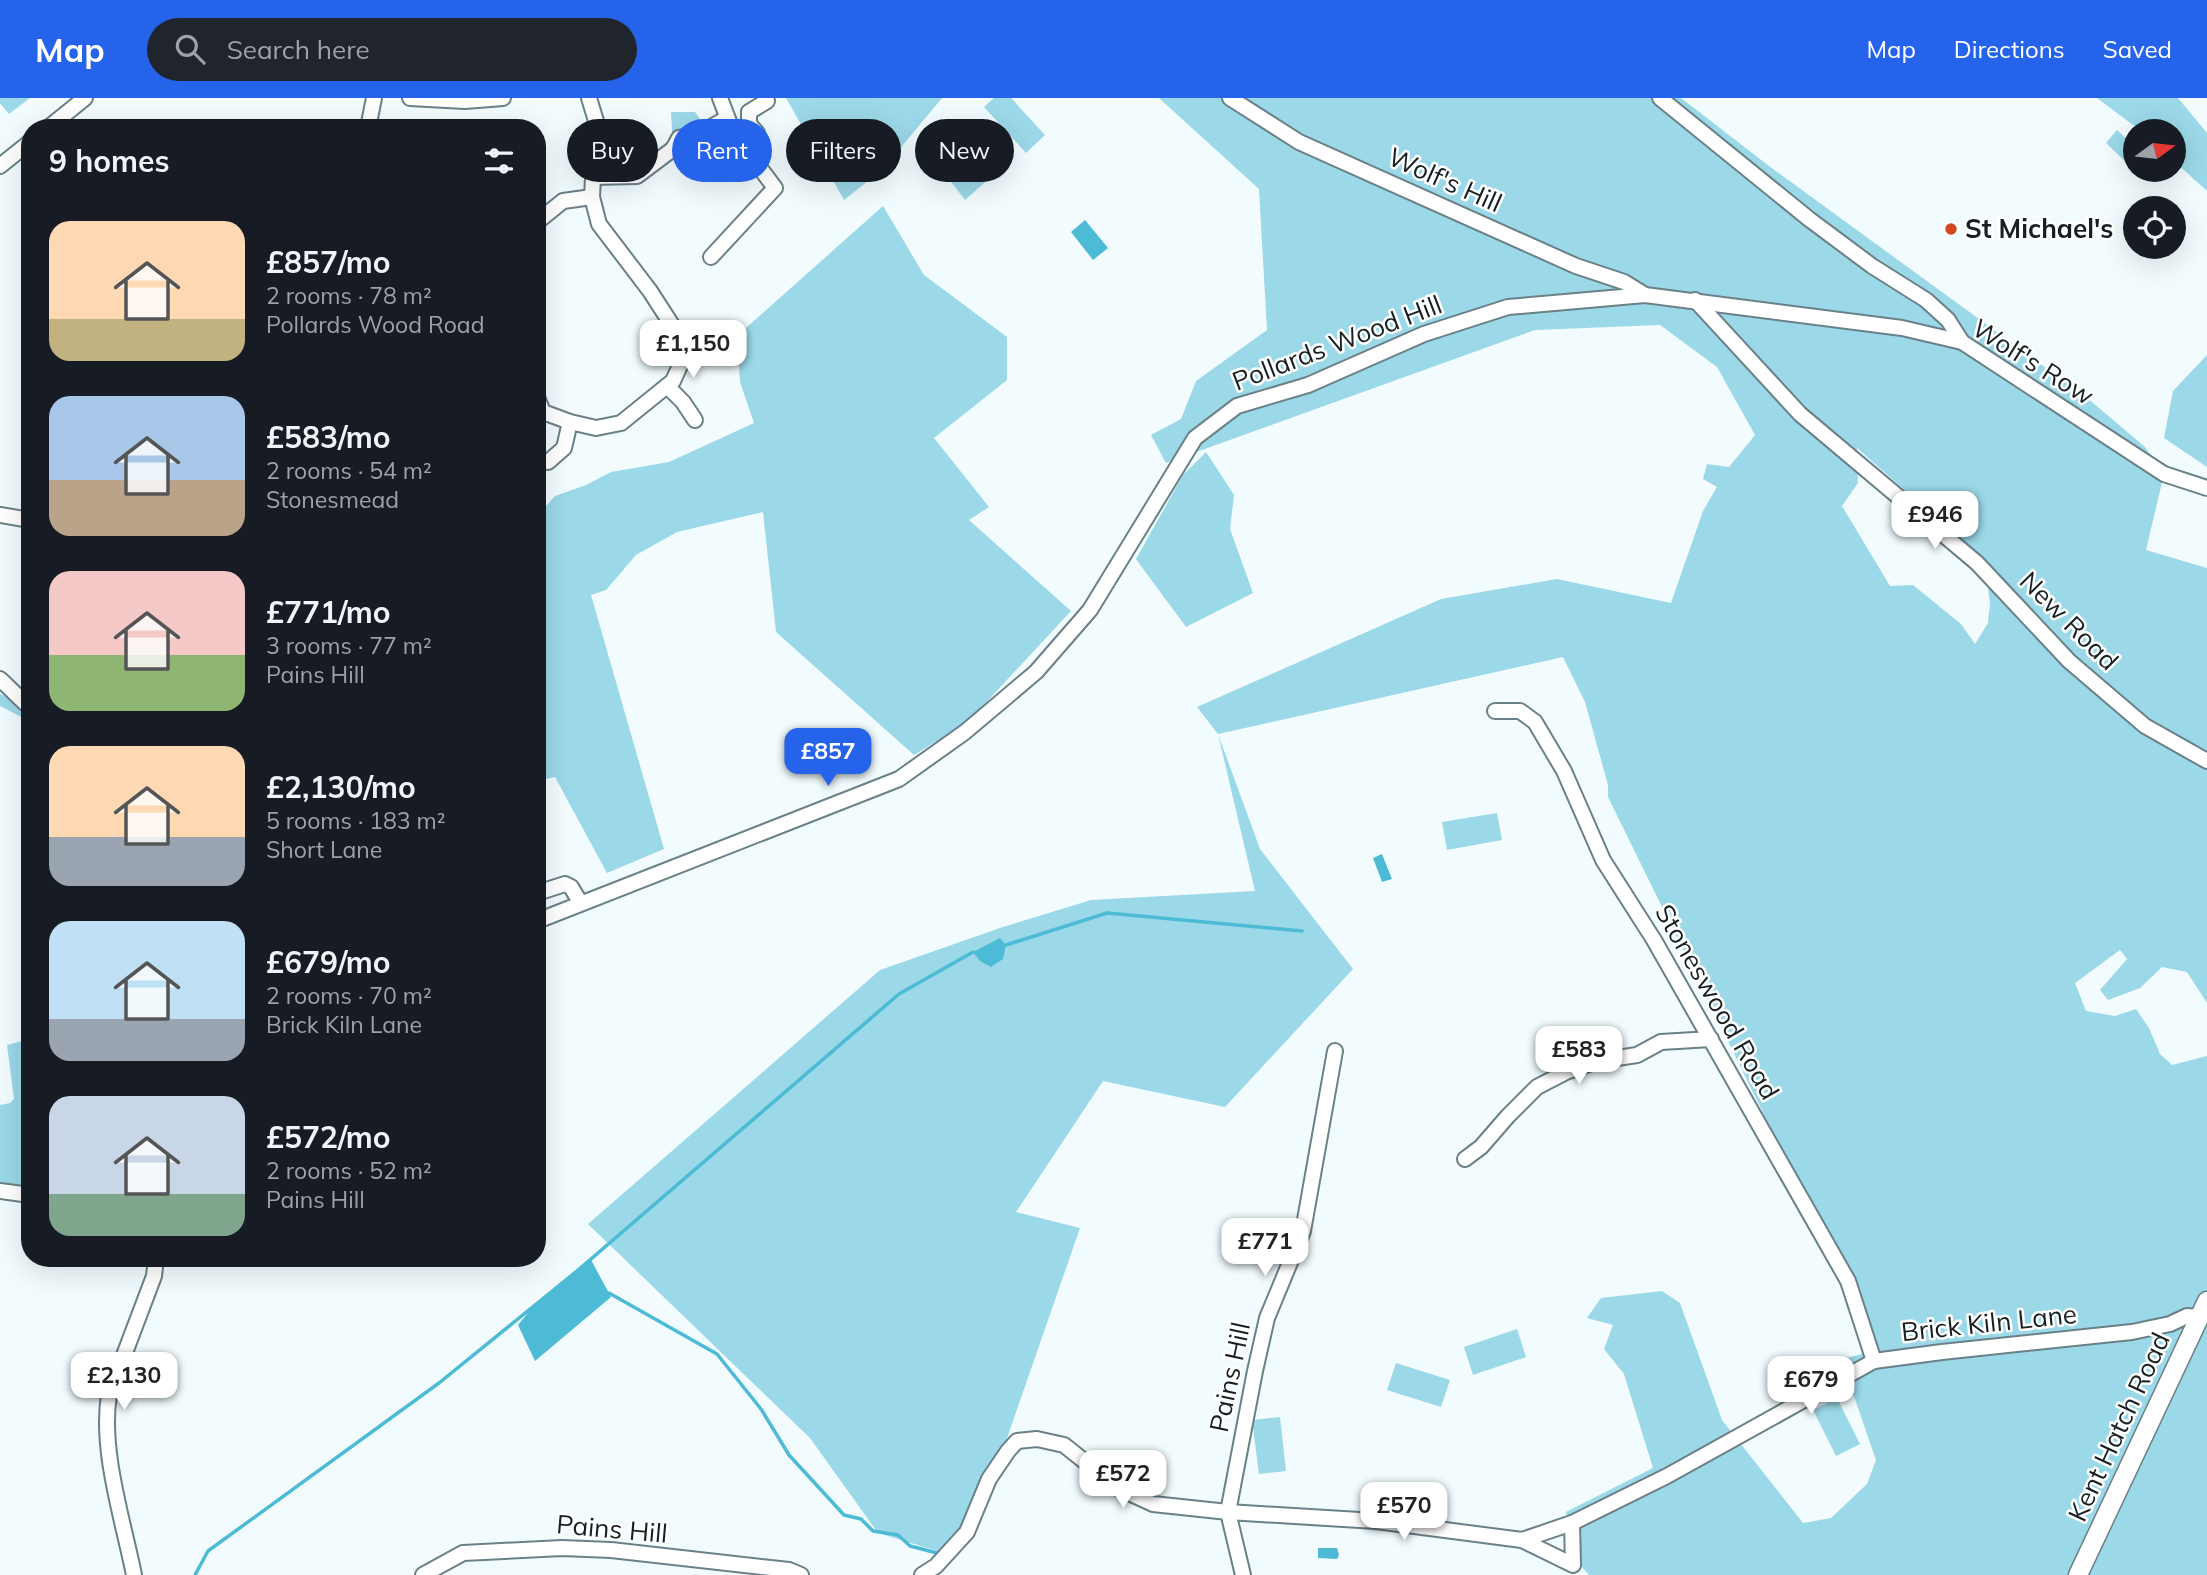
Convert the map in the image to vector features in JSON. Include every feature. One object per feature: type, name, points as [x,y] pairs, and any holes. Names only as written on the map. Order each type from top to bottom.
[{"type":"main road","name":"Kent Hatch Road","points":[[2078,1575],[2207,1301]]},
{"type":"street","points":[[59,119],[85,98]]},
{"type":"street","points":[[370,119],[374,98]]},
{"type":"street","points":[[410,98],[465,101],[503,98]]},
{"type":"street","points":[[589,98],[595,119]]},
{"type":"street","points":[[658,160],[673,149],[679,138],[697,135],[727,118],[720,98]]},
{"type":"street","name":"Wolf's Hill","points":[[1230,98],[1299,142],[1576,266],[1624,282],[1645,295]]},
{"type":"street","points":[[1660,98],[1809,219],[1872,266],[1926,300],[1948,320],[1962,342]]},
{"type":"street","points":[[751,119],[749,112],[767,101]]},
{"type":"street","points":[[0,166],[21,149]]},
{"type":"street","points":[[546,413],[596,428],[621,423],[673,381],[682,359],[681,339],[650,290],[598,224],[592,197],[593,182]]},
{"type":"street","points":[[711,257],[775,188],[770,182]]},
{"type":"street","points":[[546,215],[563,201],[592,197]]},
{"type":"street","name":"Pollards Wood Hill","points":[[546,917],[899,779],[965,732],[1036,672],[1090,610],[1195,438],[1237,405],[1308,385],[1423,334],[1508,307],[1645,295],[1695,300]]},
{"type":"street","name":"Wolf's Row","points":[[1695,300],[1902,328],[1962,342],[2165,474],[2207,488]]},
{"type":"street","name":"New Road","points":[[1695,300],[1800,414],[1977,563],[2069,661],[2145,726],[2207,761]]},
{"type":"street","points":[[667,386],[695,419]]},
{"type":"street","points":[[548,462],[564,448],[570,422]]},
{"type":"street","points":[[0,515],[21,518]]},
{"type":"street","points":[[0,679],[21,699]]},
{"type":"street","name":"Stoneswood Road","points":[[1495,711],[1520,711],[1535,723],[1564,771],[1603,860],[1711,1039],[1848,1282],[1872,1354]]},
{"type":"street","points":[[546,890],[565,884],[571,887],[580,902]]},
{"type":"street","points":[[1465,1159],[1481,1147],[1537,1087],[1566,1072],[1597,1061],[1637,1055],[1661,1042],[1711,1039]]},
{"type":"street","name":"Pains Hill","points":[[1228,1512],[1267,1318],[1303,1231],[1335,1051]]},
{"type":"street","points":[[0,1191],[21,1194]]},
{"type":"street","points":[[134,1575],[112,1466],[106,1415],[109,1395],[154,1267]]},
{"type":"street","name":"Brick Kiln Lane","points":[[1572,1523],[1667,1476],[1872,1354],[1941,1352],[2132,1332],[2170,1324],[2187,1316],[2198,1317]]},
{"type":"street","points":[[922,1575],[936,1566],[967,1532],[989,1479],[1007,1451],[1017,1441],[1037,1439],[1064,1446],[1118,1488],[1153,1504],[1228,1512],[1376,1521],[1522,1540],[1577,1570]]},
{"type":"street","points":[[1228,1512],[1243,1575]]},
{"type":"street","points":[[1522,1540],[1572,1523],[1577,1570]]},
{"type":"street","name":"Pains Hill","points":[[423,1575],[463,1553],[562,1548],[611,1550],[789,1570],[801,1575]]},
{"type":"shaded area","points":[[0,98],[30,98],[9,114],[0,103]]},
{"type":"shaded area","points":[[786,98],[942,98],[925,119],[915,119],[915,130],[901,147],[901,119],[798,119]]},
{"type":"shaded area","points":[[994,98],[1011,98],[1045,135],[1026,153],[1014,140],[1014,119],[995,119],[984,107]]},
{"type":"shaded area","points":[[1159,98],[1681,98],[1769,166],[2086,397],[2145,447],[2164,474],[2146,550],[2207,568],[2207,1003],[2187,972],[2162,967],[2140,988],[2108,1000],[2100,990],[2127,959],[2120,950],[2075,983],[2086,1011],[2115,1016],[2136,1009],[2149,1028],[2160,1054],[2172,1065],[2207,1056],[2207,1575],[1589,1575],[1576,1560],[1566,1512],[1653,1468],[1624,1374],[1604,1349],[1613,1325],[1587,1318],[1601,1298],[1662,1291],[1680,1303],[1722,1420],[1803,1523],[1831,1518],[1867,1484],[1876,1460],[1841,1359],[1876,1351],[1797,1182],[1608,797],[1608,785],[1585,702],[1563,657],[1218,734],[1197,707],[1441,599],[1557,579],[1671,603],[1703,511],[1717,487],[1703,479],[1707,464],[1729,467],[1755,435],[1717,367],[1660,325],[1535,330],[1166,463],[1151,435],[1181,419],[1196,381],[1267,330],[1259,189]],"holes":[[[1857,448],[1984,560],[1990,603],[1988,623],[1975,644],[1961,624],[1913,585],[1890,586],[1842,506],[1858,483]]]},
{"type":"shaded area","points":[[2097,98],[2178,98],[2207,133],[2207,191],[2186,172],[2186,119],[2125,119]]},
{"type":"shaded area","points":[[671,112],[695,112],[700,119],[672,119],[672,130]]},
{"type":"shaded area","points":[[2117,130],[2123,136],[2123,159],[2106,143]]},
{"type":"shaded area","points":[[834,182],[867,182],[844,200]]},
{"type":"shaded area","points":[[951,182],[985,182],[965,200]]},
{"type":"shaded area","points":[[883,206],[924,275],[1007,337],[1007,380],[934,438],[989,507],[969,520],[1071,611],[968,722],[914,755],[776,632],[763,512],[677,532],[636,555],[606,590],[591,595],[664,849],[607,873],[555,777],[546,779],[546,506],[555,496],[586,485],[611,472],[669,462],[754,423],[740,382],[737,336]]},
{"type":"shaded area","points":[[1085,220],[1108,248],[1093,260],[1071,232]]},
{"type":"shaded area","points":[[2207,355],[2207,467],[2164,438],[2173,391]]},
{"type":"shaded area","points":[[1206,452],[1234,495],[1230,529],[1253,593],[1186,627],[1136,559],[1183,475]]},
{"type":"shaded area","points":[[0,694],[7,697],[21,712],[21,717],[0,706]]},
{"type":"shaded area","points":[[1218,734],[1260,849],[1353,969],[1225,1107],[1103,1081],[1016,1212],[1080,1228],[997,1467],[947,1554],[878,1533],[810,1438],[588,1224],[880,970],[1091,900],[1255,891]]},
{"type":"shaded area","points":[[1497,813],[1502,840],[1447,850],[1442,822]]},
{"type":"shaded area","points":[[1382,854],[1392,879],[1382,882],[1373,858]]},
{"type":"shaded area","points":[[1000,938],[1006,945],[1003,959],[991,967],[980,961],[973,952]]},
{"type":"shaded area","points":[[21,1041],[21,1187],[0,1185],[0,1105],[10,1103],[14,1099],[7,1045]]},
{"type":"shaded area","points":[[590,1258],[611,1297],[535,1361],[518,1325],[531,1309]]},
{"type":"shaded area","points":[[1517,1329],[1526,1357],[1473,1375],[1464,1347]]},
{"type":"shaded area","points":[[1396,1363],[1450,1380],[1441,1407],[1387,1390]]},
{"type":"shaded area","points":[[1837,1398],[1860,1444],[1836,1456],[1813,1410]]},
{"type":"shaded area","points":[[1280,1417],[1286,1471],[1259,1474],[1252,1420]]},
{"type":"shaded area","points":[[1318,1548],[1337,1548],[1339,1555],[1337,1559],[1318,1558]]},
{"type":"waterway","points":[[1006,945],[1107,913],[1302,931]]},
{"type":"waterway","points":[[195,1575],[208,1551],[439,1383],[577,1271],[899,994],[973,952]]},
{"type":"waterway","points":[[609,1293],[717,1354],[761,1409],[789,1455],[844,1515],[861,1519],[873,1531],[898,1535],[910,1546],[941,1554]]},
{"type":"place","name":"St Michael's","points":[[1951,229]]}]
